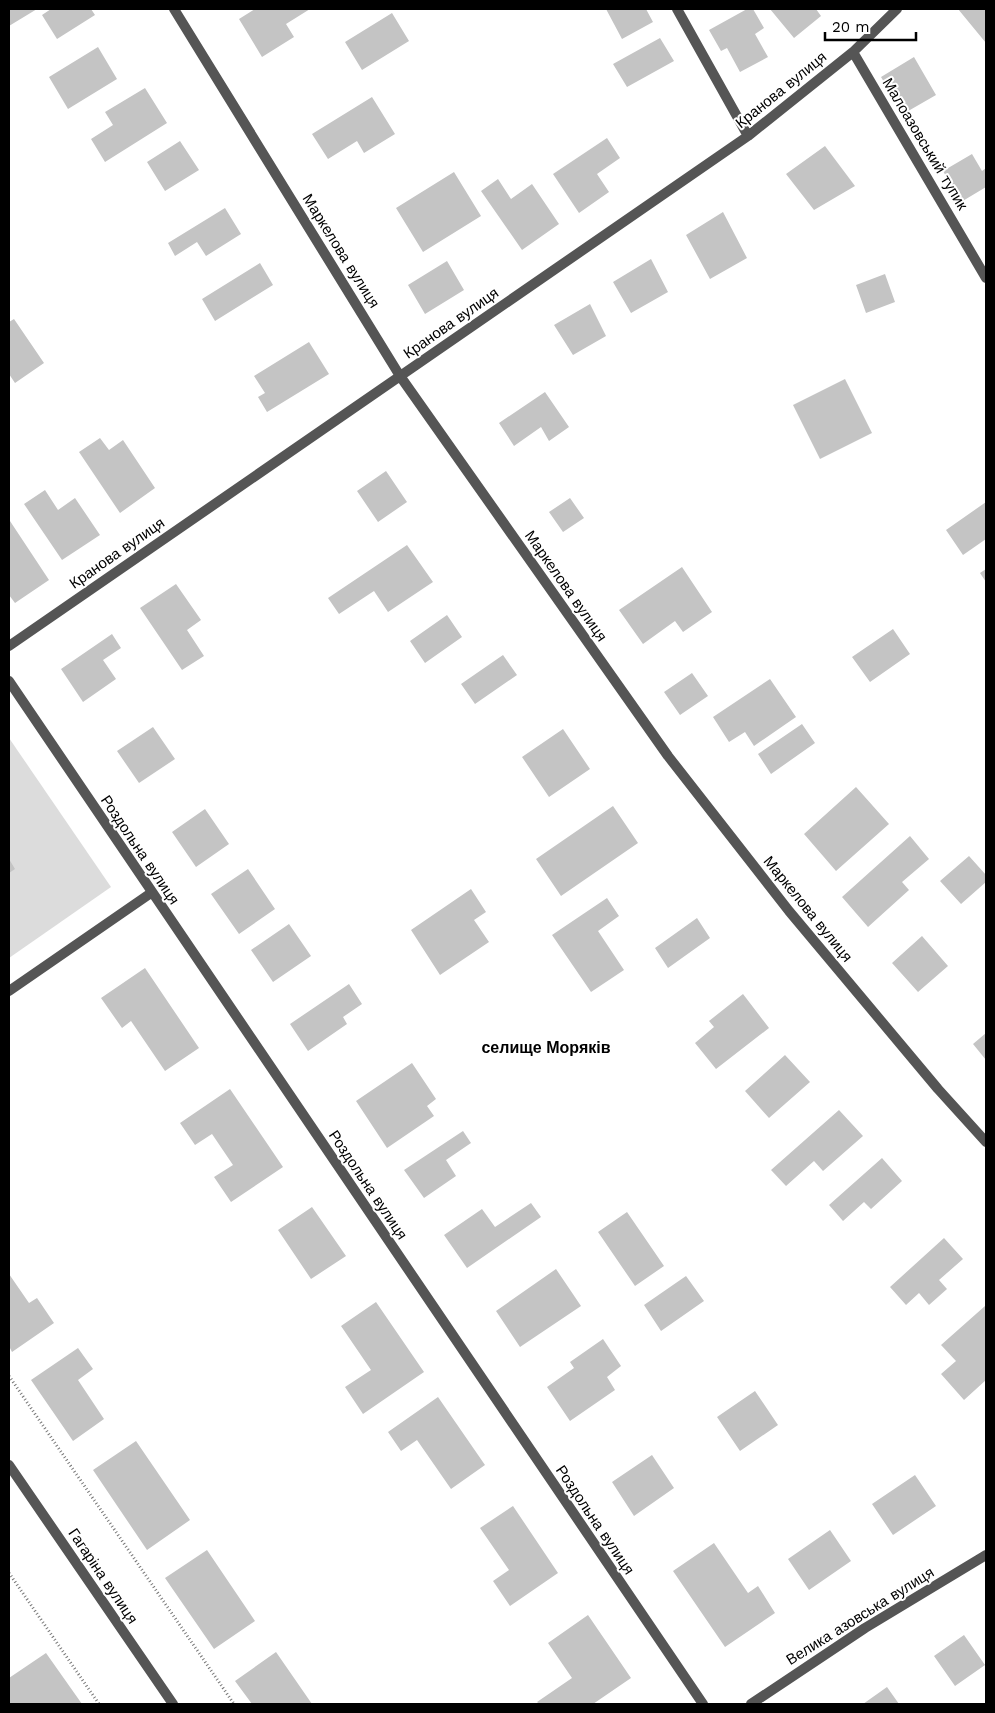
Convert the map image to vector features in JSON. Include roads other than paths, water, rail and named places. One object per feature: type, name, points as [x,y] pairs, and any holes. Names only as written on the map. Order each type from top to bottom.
[{"type":"street","name":"Маркелова вулиця","points":[[174,9],[400,376],[674,764],[789,911],[938,1089],[986,1142]]},
{"type":"street","points":[[677,9],[748,136]]},
{"type":"street","name":"Кранова вулиця","points":[[9,646],[748,136],[853,52],[897,9]]},
{"type":"street","name":"Малоазовський тупик","points":[[853,52],[986,278]]},
{"type":"street","name":"Роздольна вулиця","points":[[9,681],[151,893],[703,1704]]},
{"type":"street","points":[[9,991],[151,893]]},
{"type":"street","name":"Гагаріна вулиця","points":[[9,1465],[173,1704]]},
{"type":"street","name":"Велика азовська вулиця","points":[[751,1704],[865,1628],[986,1555]]},
{"type":"district","name":"селище Моряків","points":[[546,1047]]}]
